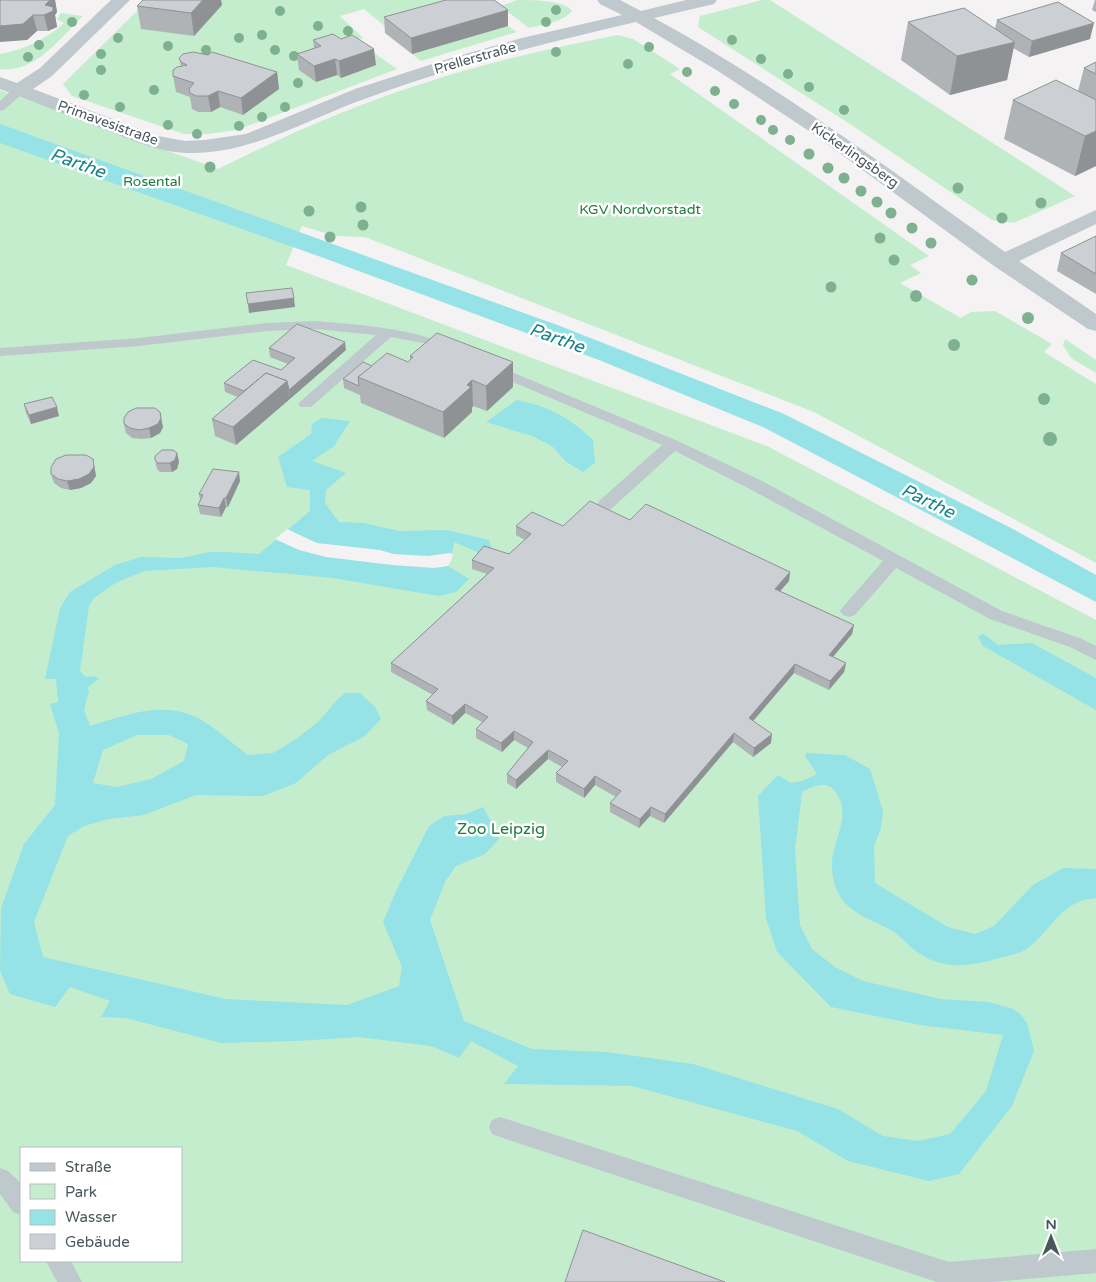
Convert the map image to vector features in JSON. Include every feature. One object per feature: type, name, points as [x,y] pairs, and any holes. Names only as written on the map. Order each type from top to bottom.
[{"type":"street","points":[[19,90],[46,72],[121,0]]},
{"type":"street","name":"Kickerlingsberg","points":[[606,0],[641,16],[787,107],[933,209],[1002,261],[1096,324]]},
{"type":"street","name":"Prellerstraße","points":[[250,139],[362,93],[457,62],[528,42],[708,0]]},
{"type":"street","name":"Primavesistraße","points":[[0,83],[153,141],[185,147],[250,139]]},
{"type":"street","points":[[1002,261],[1096,216]]},
{"type":"lane","points":[[0,107],[19,90]]},
{"type":"lane","points":[[0,352],[139,342],[267,327],[315,325],[388,332],[427,340],[464,355]]},
{"type":"lane","points":[[306,404],[388,332]]},
{"type":"lane","points":[[482,363],[673,444],[754,484],[996,615],[1076,643],[1096,654]]},
{"type":"lane","points":[[605,505],[673,444]]},
{"type":"lane","points":[[849,610],[894,560]]},
{"type":"lane","points":[[500,1127],[949,1274],[1096,1261]]},
{"type":"lane","points":[[0,1179],[14,1191],[20,1202]]},
{"type":"lane","points":[[59,1262],[70,1282]]},
{"type":"green space","points":[[148,0],[450,0],[387,28],[364,9],[340,16],[363,38],[357,41],[397,69],[237,130],[208,134],[184,134],[72,96],[63,84]]},
{"type":"green space","points":[[517,0],[556,3],[568,7],[572,11],[558,20],[529,28],[498,4],[504,5]]},
{"type":"green space","points":[[762,0],[770,0],[1075,196],[1014,223],[992,220],[853,126],[698,27],[700,16]]},
{"type":"green space","points":[[61,13],[83,16],[36,60],[25,66],[13,69],[0,69],[0,54],[26,47],[50,34],[64,23],[57,19]]},
{"type":"green space","points":[[508,26],[517,32],[421,61],[412,54]]},
{"type":"green space","name":"Zoo Leipzig","points":[[618,35],[633,39],[680,69],[670,74],[929,256],[910,265],[921,273],[900,283],[961,318],[971,312],[995,311],[1052,344],[1044,352],[1096,384],[1096,563],[814,412],[365,237],[335,236],[302,226],[286,265],[769,447],[1096,620],[1096,1282],[0,1282],[0,90],[218,169],[321,121],[405,89],[511,58]]},
{"type":"green space","points":[[1065,339],[1096,360],[1096,373],[1071,358],[1063,345]]},
{"type":"water","name":"Parthe","points":[[0,124],[560,326],[784,414],[1011,528],[1096,575],[1096,602],[765,428],[599,360],[321,257],[0,143]]},
{"type":"water","points":[[517,400],[549,410],[576,425],[593,440],[595,463],[583,472],[565,461],[553,447],[532,436],[486,422]]},
{"type":"water","points":[[322,418],[350,421],[334,446],[312,461],[346,473],[326,490],[325,503],[339,522],[364,523],[399,531],[447,530],[489,540],[493,551],[484,555],[454,542],[451,561],[448,566],[469,579],[456,592],[438,596],[333,578],[212,567],[145,571],[117,582],[94,598],[89,606],[80,671],[86,677],[94,676],[99,679],[87,688],[89,691],[84,710],[90,726],[144,711],[171,710],[198,718],[217,730],[248,755],[273,753],[296,739],[319,721],[345,693],[360,693],[375,707],[381,719],[365,736],[328,755],[296,783],[263,796],[196,795],[144,815],[109,819],[84,826],[68,836],[34,922],[43,957],[226,999],[347,1005],[399,986],[402,967],[383,922],[396,891],[429,826],[444,816],[466,814],[483,807],[499,839],[485,854],[456,866],[445,882],[430,920],[464,1021],[532,1049],[606,1052],[693,1064],[838,1109],[883,1136],[918,1141],[950,1134],[986,1091],[1003,1035],[920,1025],[831,1007],[777,952],[766,918],[758,796],[778,775],[791,783],[802,781],[817,774],[805,756],[806,753],[845,755],[870,769],[883,811],[881,828],[874,846],[875,883],[948,927],[975,934],[994,926],[1033,885],[1063,868],[1096,869],[1096,898],[1084,900],[1065,910],[1037,941],[1025,950],[1013,955],[975,964],[955,965],[936,962],[917,952],[894,932],[850,908],[842,899],[834,883],[832,861],[841,824],[842,806],[839,798],[829,786],[818,785],[802,792],[795,850],[800,925],[812,949],[835,967],[863,981],[941,999],[989,1002],[1013,1009],[1027,1023],[1034,1051],[1012,1106],[959,1174],[929,1181],[848,1161],[797,1131],[632,1086],[504,1084],[518,1066],[471,1041],[459,1058],[431,1046],[359,1037],[221,1043],[126,1018],[101,1017],[110,1001],[70,987],[55,1007],[10,994],[0,971],[1,908],[24,844],[55,805],[59,733],[50,704],[58,702],[56,679],[45,679],[60,608],[70,592],[115,565],[141,557],[181,558],[210,552],[259,554],[310,511],[310,490],[287,487],[278,457],[311,434],[312,424]],"holes":[[[137,735],[169,735],[188,744],[184,761],[151,779],[117,787],[93,783],[103,750]]]},
{"type":"water","points":[[984,634],[998,645],[1032,643],[1096,678],[1096,710],[983,646],[978,636]]},
{"type":"pier","points":[[287,529],[317,543],[380,550],[393,554],[428,556],[453,554],[448,566],[434,568],[326,557],[299,550],[275,539]]},
{"type":"building","points":[[0,0],[50,0],[45,5],[53,7],[53,11],[44,15],[33,15],[23,24],[0,26]]},
{"type":"building","points":[[143,0],[203,0],[191,13],[137,6]]},
{"type":"building","points":[[446,0],[494,0],[508,10],[411,38],[384,17]]},
{"type":"building","points":[[1058,2],[1094,23],[1032,41],[997,20]]},
{"type":"building","points":[[964,8],[1015,42],[957,56],[908,22]]},
{"type":"building","points":[[333,34],[341,39],[352,35],[374,49],[339,61],[335,59],[314,66],[297,54],[321,46],[313,40]]},
{"type":"building","points":[[193,52],[208,55],[212,52],[277,72],[241,98],[218,91],[208,96],[196,96],[190,93],[189,89],[194,83],[173,76],[173,70],[187,65],[181,62],[179,58],[183,54]]},
{"type":"building","points":[[1096,62],[1096,74],[1084,68]]},
{"type":"building","points":[[1056,80],[1096,100],[1096,131],[1085,136],[1013,100]]},
{"type":"building","points":[[1096,236],[1096,274],[1061,253]]},
{"type":"building","points":[[292,288],[294,298],[248,304],[246,293]]},
{"type":"building","points":[[297,324],[345,342],[289,390],[287,381],[266,373],[244,391],[224,383],[253,360],[281,370],[295,358],[269,348]]},
{"type":"building","points":[[437,333],[513,362],[486,386],[472,380],[467,385],[471,387],[443,412],[358,377],[387,353],[408,362],[413,357],[410,356]]},
{"type":"building","points":[[363,362],[372,366],[358,377],[359,386],[343,379]]},
{"type":"building","points":[[266,373],[287,381],[233,427],[212,419]]},
{"type":"building","points":[[52,397],[57,407],[29,415],[24,404]]},
{"type":"building","points":[[136,408],[155,408],[160,412],[161,418],[158,424],[139,430],[124,424],[124,418],[128,412]]},
{"type":"building","points":[[162,450],[173,450],[177,453],[175,460],[170,463],[158,463],[155,460],[155,456]]},
{"type":"building","points":[[66,455],[86,455],[93,459],[94,467],[89,474],[79,479],[67,481],[58,479],[51,474],[51,467],[56,459]]},
{"type":"building","points":[[213,469],[239,472],[219,508],[198,505],[203,495],[199,494]]},
{"type":"building","points":[[590,501],[630,520],[646,504],[790,572],[775,589],[854,625],[829,655],[846,663],[830,681],[795,664],[749,718],[772,734],[754,748],[734,733],[665,814],[651,807],[640,819],[610,803],[621,791],[595,776],[584,789],[556,773],[568,761],[548,750],[516,780],[507,774],[533,742],[514,731],[501,743],[476,729],[488,717],[465,704],[452,716],[426,701],[438,689],[391,663],[494,568],[472,560],[484,546],[509,554],[531,534],[516,526],[532,512],[563,526]]},
{"type":"building","points":[[583,1230],[725,1282],[565,1282]]},
{"type":"park label","name":"Rosental","points":[[152,181]]},
{"type":"park label","name":"KGV Nordvorstadt","points":[[640,209]]}]
